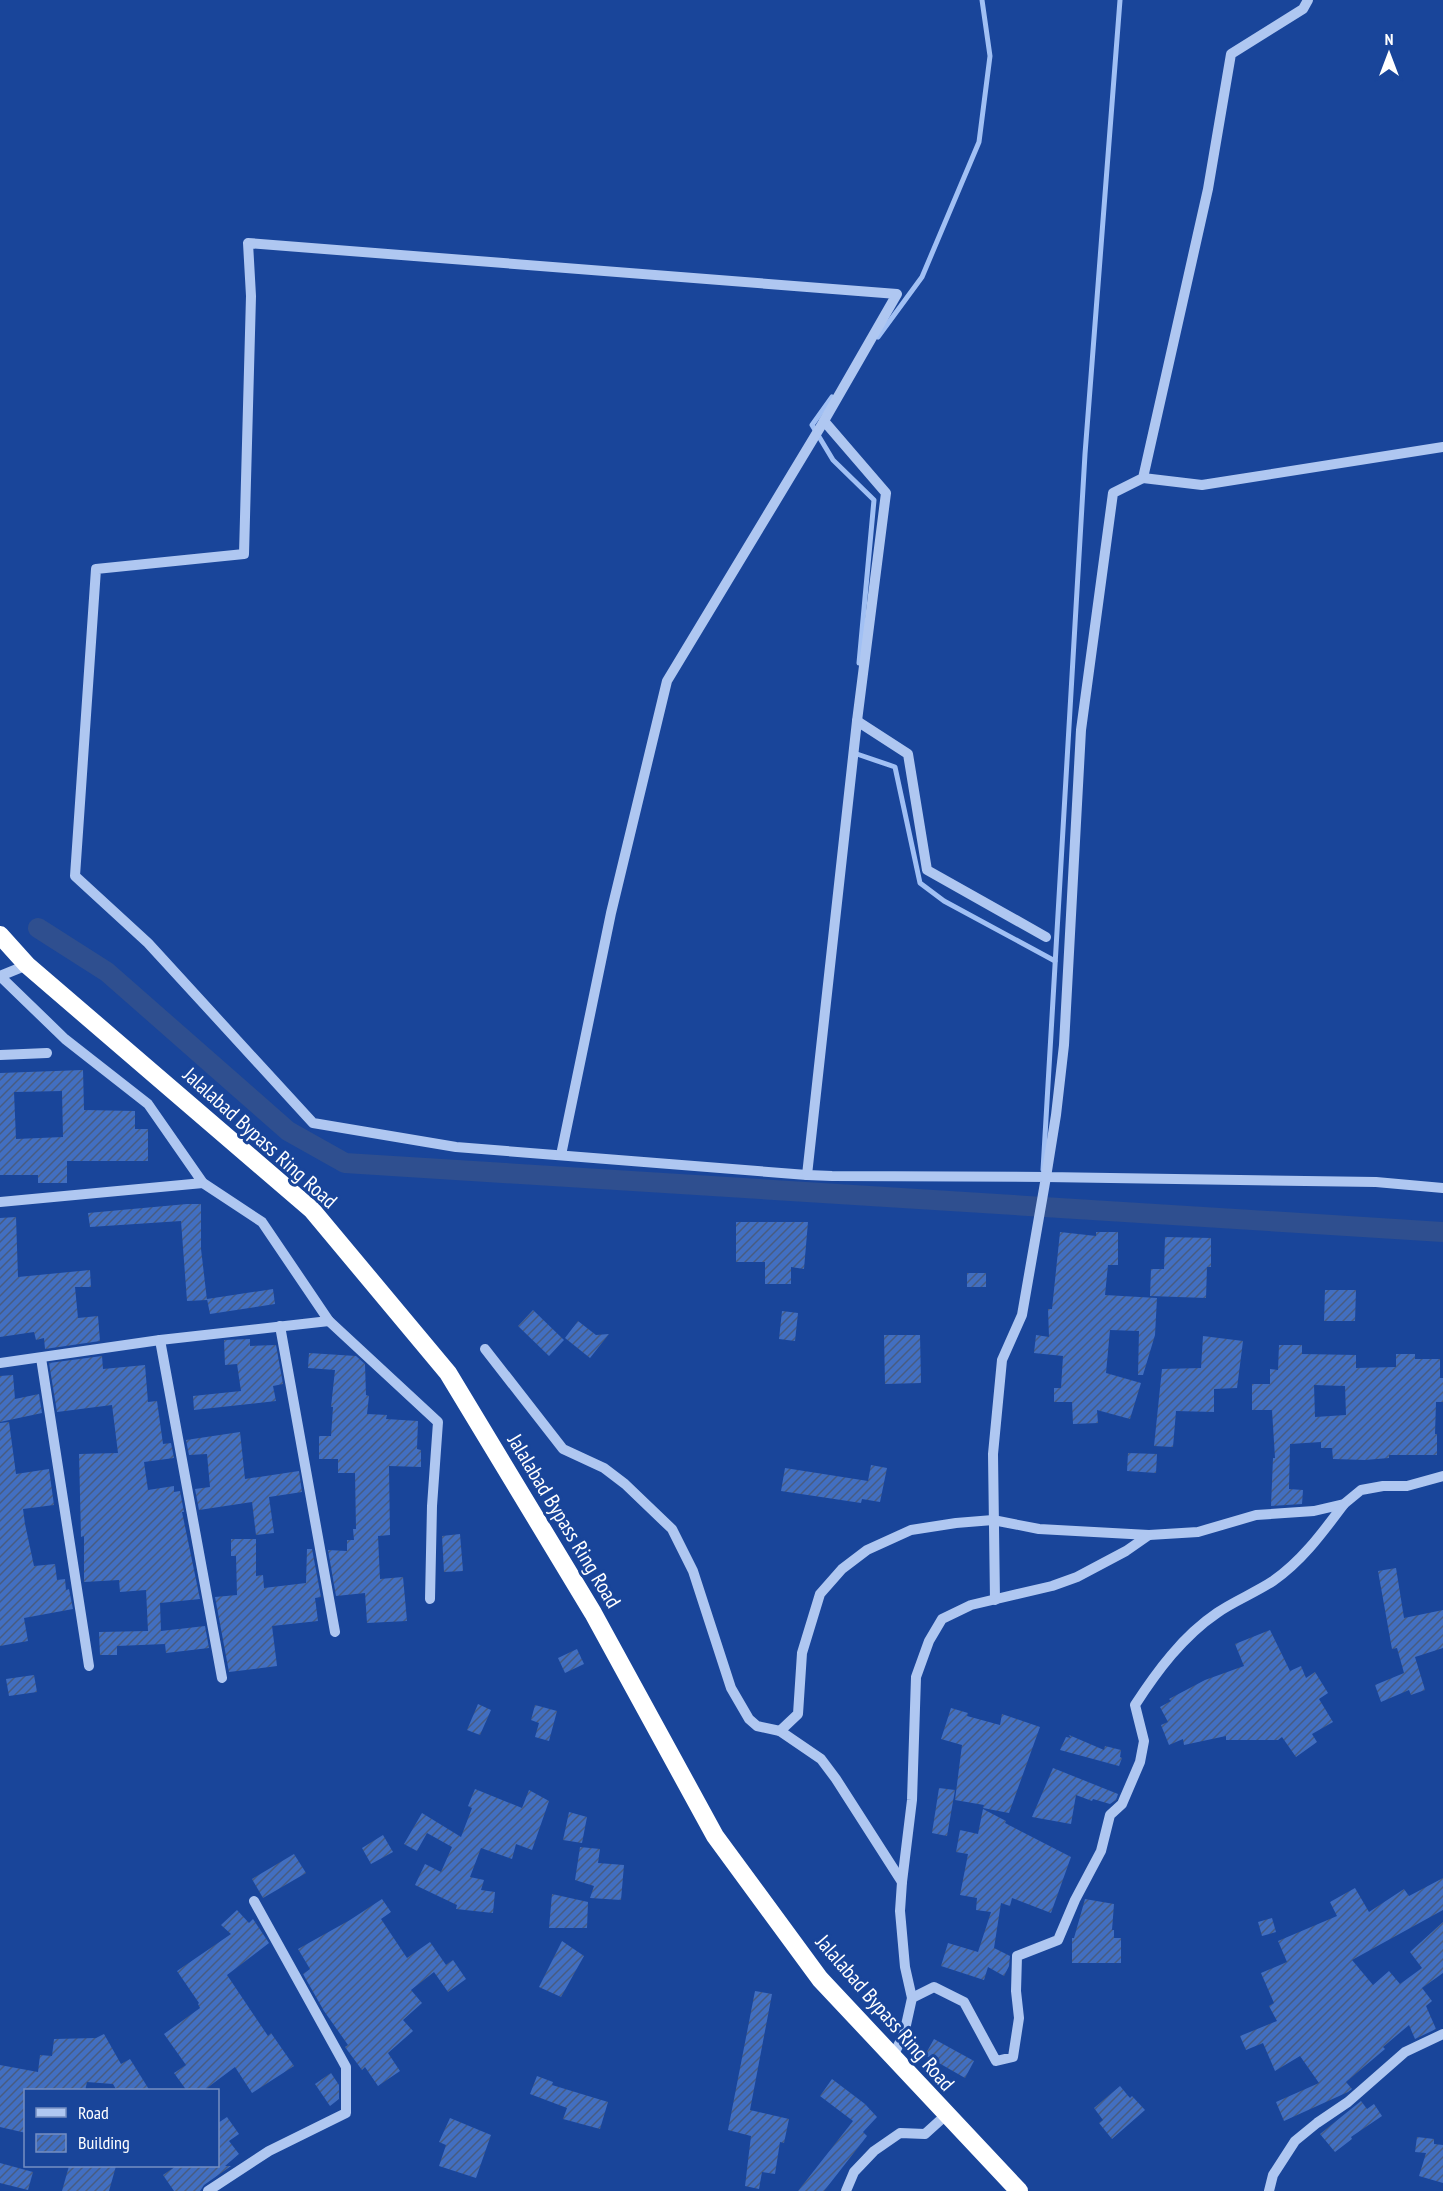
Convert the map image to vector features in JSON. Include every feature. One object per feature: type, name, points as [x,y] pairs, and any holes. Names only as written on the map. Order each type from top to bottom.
[{"type":"highway","name":"Jalalabad Bypass Ring Road","points":[[0,936],[27,965],[312,1210],[448,1372],[594,1613],[715,1836],[820,1979],[1019,2191]]},
{"type":"street","points":[[1143,478],[1208,189],[1231,54],[1303,9],[1308,0]]},
{"type":"street","points":[[561,1155],[611,913],[667,681],[824,421],[897,294],[248,243],[251,296],[244,554],[96,569],[75,876],[148,943],[313,1123],[456,1147],[807,1175],[1376,1182],[1443,1188]]},
{"type":"street","points":[[807,1175],[857,721],[886,493],[824,421]]},
{"type":"street","points":[[994,1600],[993,1454],[1002,1360],[1023,1315],[1056,1115],[1064,1045],[1081,730],[1113,493],[1143,478],[1202,485],[1443,447]]},
{"type":"street","points":[[857,721],[908,754],[927,870],[1046,937]]},
{"type":"street","points":[[27,965],[0,976],[65,1039],[148,1104],[203,1183],[262,1222],[329,1322],[438,1422],[432,1506],[430,1599]]},
{"type":"street","points":[[0,1055],[47,1053]]},
{"type":"street","points":[[0,1202],[203,1183]]},
{"type":"street","points":[[0,1363],[160,1340],[329,1322]]},
{"type":"street","points":[[280,1326],[335,1632]]},
{"type":"street","points":[[160,1340],[222,1678]]},
{"type":"street","points":[[485,1349],[564,1449],[604,1468],[625,1484],[672,1530],[693,1571],[731,1688],[748,1719],[757,1726],[780,1731],[821,1759],[902,1882]]},
{"type":"street","points":[[41,1358],[89,1666]]},
{"type":"street","points":[[912,1998],[933,1987],[964,2002],[996,2061],[1013,2057],[1019,2018],[1016,1991],[1017,1956],[1058,1940],[1075,1900],[1101,1851],[1110,1815],[1122,1804],[1140,1762],[1144,1741],[1135,1705],[1149,1684],[1180,1645],[1216,1613],[1273,1581],[1311,1547],[1344,1504],[1361,1490],[1383,1486],[1407,1486],[1443,1476]]},
{"type":"street","points":[[780,1731],[798,1714],[802,1653],[820,1594],[842,1569],[867,1550],[911,1530],[956,1522],[993,1520],[1039,1529],[1149,1535],[1198,1532],[1256,1515],[1314,1511],[1344,1504]]},
{"type":"street","points":[[892,2058],[904,2034],[912,1998],[905,1967],[900,1911],[912,1800],[916,1677],[929,1641],[942,1619],[971,1605],[1052,1586],[1077,1577],[1126,1551],[1149,1535]]},
{"type":"street","points":[[208,2191],[269,2151],[346,2113],[346,2067],[254,1901]]},
{"type":"street","points":[[1269,2191],[1273,2175],[1295,2141],[1348,2102],[1405,2052],[1443,2034]]},
{"type":"street","points":[[846,2191],[854,2172],[874,2151],[900,2133],[925,2134],[946,2115]]},
{"type":"building","points":[[83,1070],[84,1110],[135,1111],[135,1129],[148,1129],[148,1161],[67,1161],[67,1183],[38,1183],[38,1175],[0,1175],[0,1073]],"holes":[[[62,1091],[63,1137],[16,1139],[14,1092]]]},
{"type":"building","points":[[201,1204],[201,1249],[207,1300],[187,1301],[181,1221],[90,1227],[88,1213]]},
{"type":"building","points":[[16,1217],[18,1277],[90,1270],[91,1287],[75,1287],[78,1318],[98,1316],[100,1341],[45,1349],[44,1338],[36,1340],[34,1332],[0,1337],[0,1218]]},
{"type":"building","points":[[736,1222],[808,1222],[804,1269],[791,1267],[791,1284],[765,1284],[765,1262],[736,1262]]},
{"type":"building","points":[[1060,1232],[1096,1236],[1096,1232],[1118,1232],[1118,1265],[1108,1265],[1105,1295],[1157,1298],[1155,1335],[1143,1375],[1138,1375],[1139,1331],[1110,1330],[1106,1373],[1141,1383],[1130,1419],[1097,1410],[1098,1423],[1073,1424],[1072,1402],[1054,1402],[1054,1388],[1061,1388],[1063,1356],[1034,1353],[1036,1335],[1049,1337],[1048,1309],[1052,1309]]},
{"type":"building","points":[[1165,1237],[1211,1238],[1211,1267],[1207,1267],[1206,1298],[1150,1296],[1151,1269],[1164,1269]]},
{"type":"building","points":[[967,1273],[986,1273],[986,1287],[967,1287]]},
{"type":"building","points":[[273,1289],[275,1304],[210,1314],[207,1299]]},
{"type":"building","points":[[1325,1290],[1356,1290],[1355,1321],[1324,1321]]},
{"type":"building","points":[[533,1310],[564,1340],[549,1356],[518,1326]]},
{"type":"building","points":[[782,1311],[798,1313],[795,1341],[779,1339]]},
{"type":"building","points":[[578,1321],[596,1335],[609,1334],[590,1358],[565,1338]]},
{"type":"building","points":[[884,1335],[920,1335],[921,1383],[885,1384]]},
{"type":"building","points":[[1203,1336],[1243,1341],[1237,1388],[1214,1389],[1214,1412],[1176,1411],[1173,1447],[1154,1446],[1162,1369],[1201,1368]]},
{"type":"building","points":[[250,1339],[250,1346],[276,1345],[283,1384],[273,1386],[276,1401],[194,1410],[193,1396],[241,1391],[237,1364],[225,1365],[224,1340]]},
{"type":"building","points":[[1279,1345],[1302,1345],[1302,1354],[1356,1355],[1356,1368],[1396,1367],[1396,1354],[1415,1354],[1415,1359],[1440,1359],[1443,1402],[1436,1402],[1437,1455],[1389,1455],[1389,1458],[1365,1460],[1333,1459],[1332,1448],[1321,1448],[1321,1442],[1290,1444],[1289,1489],[1303,1490],[1302,1504],[1271,1506],[1273,1458],[1275,1458],[1272,1410],[1252,1410],[1252,1384],[1270,1384],[1270,1369],[1278,1370]],"holes":[[[1314,1385],[1345,1386],[1346,1415],[1315,1417]]]},
{"type":"building","points":[[309,1353],[356,1356],[365,1364],[366,1395],[369,1396],[367,1414],[387,1415],[386,1419],[418,1421],[417,1449],[421,1450],[421,1467],[389,1466],[390,1535],[378,1536],[380,1579],[403,1577],[407,1621],[367,1623],[365,1593],[336,1596],[328,1550],[347,1551],[347,1540],[354,1540],[353,1529],[356,1529],[355,1473],[338,1473],[338,1459],[319,1459],[319,1436],[331,1436],[335,1370],[308,1368]]},
{"type":"building","points":[[102,1356],[103,1369],[145,1365],[148,1402],[157,1401],[163,1444],[171,1443],[174,1458],[144,1462],[148,1490],[174,1486],[174,1492],[180,1491],[184,1512],[182,1512],[200,1599],[160,1603],[161,1631],[205,1626],[209,1648],[166,1653],[165,1644],[117,1646],[117,1655],[100,1655],[99,1632],[148,1631],[146,1590],[120,1592],[119,1580],[84,1582],[79,1454],[118,1453],[112,1405],[57,1412],[49,1363]]},
{"type":"building","points":[[13,1375],[15,1399],[39,1394],[42,1413],[0,1422],[0,1376]]},
{"type":"building","points":[[9,1422],[16,1474],[49,1469],[54,1505],[23,1509],[34,1566],[55,1564],[57,1580],[65,1579],[66,1590],[69,1589],[73,1609],[24,1618],[28,1641],[0,1646],[0,1423]]},
{"type":"building","points":[[240,1432],[245,1479],[299,1471],[302,1492],[269,1497],[274,1533],[256,1535],[252,1502],[199,1510],[195,1489],[210,1487],[207,1454],[189,1455],[186,1440]]},
{"type":"building","points":[[1128,1453],[1157,1454],[1156,1473],[1127,1471]]},
{"type":"building","points":[[871,1465],[887,1468],[880,1502],[862,1499],[861,1503],[781,1491],[785,1468],[868,1481]]},
{"type":"building","points":[[460,1534],[463,1571],[444,1572],[442,1536]]},
{"type":"building","points":[[231,1539],[256,1539],[256,1576],[263,1575],[264,1588],[306,1583],[307,1549],[312,1549],[321,1597],[315,1598],[318,1621],[272,1626],[277,1666],[229,1672],[215,1597],[237,1595],[236,1556],[231,1556]]},
{"type":"building","points":[[1396,1568],[1404,1618],[1443,1610],[1443,1648],[1415,1657],[1425,1690],[1411,1695],[1409,1690],[1381,1702],[1375,1685],[1404,1673],[1397,1648],[1392,1649],[1378,1571]]},
{"type":"building","points":[[1270,1630],[1290,1671],[1301,1666],[1306,1678],[1315,1672],[1328,1693],[1319,1699],[1333,1722],[1312,1734],[1317,1742],[1296,1757],[1282,1737],[1278,1740],[1226,1740],[1226,1736],[1184,1745],[1183,1739],[1169,1745],[1161,1725],[1168,1722],[1160,1707],[1171,1701],[1169,1699],[1205,1680],[1244,1666],[1235,1644]]},
{"type":"building","points":[[577,1649],[584,1664],[565,1673],[558,1658]]},
{"type":"building","points":[[34,1675],[37,1692],[9,1696],[6,1679]]},
{"type":"building","points":[[478,1704],[491,1710],[480,1735],[467,1730]]},
{"type":"building","points":[[535,1705],[557,1711],[549,1741],[535,1737],[539,1723],[531,1720]]},
{"type":"building","points":[[951,1708],[968,1713],[967,1716],[1000,1725],[1002,1714],[1040,1727],[1009,1813],[983,1808],[984,1805],[955,1800],[962,1745],[941,1739]]},
{"type":"building","points":[[1069,1735],[1104,1750],[1105,1746],[1121,1750],[1120,1757],[1122,1758],[1119,1766],[1060,1750],[1066,1737],[1071,1738]]},
{"type":"building","points":[[1053,1768],[1118,1794],[1116,1800],[1110,1804],[1076,1795],[1071,1824],[1032,1817]]},
{"type":"building","points":[[939,1788],[955,1790],[947,1836],[932,1833]]},
{"type":"building","points":[[475,1789],[522,1808],[529,1790],[549,1801],[532,1850],[516,1844],[512,1859],[481,1848],[470,1877],[484,1880],[481,1890],[495,1892],[493,1913],[456,1909],[457,1905],[415,1885],[425,1864],[441,1872],[452,1847],[427,1833],[417,1851],[404,1844],[422,1813],[461,1837],[472,1808],[468,1806]]},
{"type":"building","points":[[983,1809],[1071,1857],[1051,1913],[1012,1898],[1010,1906],[1001,1903],[994,1948],[1010,1956],[1009,1966],[1004,1976],[988,1967],[984,1980],[941,1966],[948,1943],[978,1952],[991,1912],[976,1910],[977,1898],[960,1895],[968,1854],[956,1852],[960,1830],[978,1834]]},
{"type":"building","points":[[569,1812],[587,1817],[582,1843],[563,1840]]},
{"type":"building","points":[[383,1835],[393,1852],[371,1864],[362,1848]]},
{"type":"building","points":[[580,1847],[600,1849],[598,1863],[624,1865],[621,1900],[590,1898],[594,1886],[575,1880]]},
{"type":"building","points":[[294,1854],[306,1873],[263,1898],[252,1879]]},
{"type":"building","points":[[1443,1878],[1443,1910],[1352,1960],[1373,1985],[1389,1971],[1400,1984],[1422,1968],[1410,1952],[1443,1922],[1443,1973],[1422,1988],[1432,2001],[1426,2006],[1436,2029],[1415,2039],[1409,2025],[1346,2082],[1352,2089],[1284,2121],[1276,2102],[1319,2083],[1300,2056],[1275,2071],[1263,2043],[1246,2050],[1240,2036],[1277,2021],[1269,2006],[1274,2003],[1261,1973],[1287,1962],[1278,1941],[1337,1916],[1330,1902],[1355,1888],[1369,1912],[1404,1889],[1409,1896]]},
{"type":"building","points":[[552,1894],[588,1902],[587,1928],[549,1928]]},
{"type":"building","points":[[382,1899],[391,1912],[381,1919],[407,1958],[430,1942],[446,1965],[453,1960],[466,1979],[448,1992],[434,1972],[411,1990],[422,2003],[403,2020],[413,2031],[388,2053],[400,2071],[378,2086],[365,2067],[362,2070],[345,2047],[348,2045],[324,2011],[303,1974],[310,1969],[298,1949]]},
{"type":"building","points":[[1085,1899],[1114,1904],[1112,1930],[1114,1930],[1114,1938],[1121,1938],[1121,1963],[1072,1963],[1072,1938],[1074,1938]]},
{"type":"building","points":[[237,1910],[249,1923],[253,1919],[269,1943],[227,1975],[268,2036],[271,2033],[294,2066],[252,2093],[235,2067],[206,2089],[186,2089],[174,2073],[186,2065],[164,2034],[200,2008],[177,1971],[231,1934],[221,1925]]},
{"type":"building","points":[[1272,1918],[1276,1932],[1262,1936],[1258,1922]]},
{"type":"building","points":[[562,1941],[584,1956],[561,1997],[539,1987]]},
{"type":"building","points":[[755,1991],[772,1994],[750,2110],[789,2119],[784,2143],[780,2142],[775,2174],[762,2172],[759,2189],[745,2186],[751,2136],[728,2130]]},
{"type":"building","points":[[104,2034],[121,2064],[130,2059],[149,2089],[116,2089],[113,2084],[87,2082],[85,2089],[24,2089],[24,2133],[0,2127],[0,2065],[38,2072],[40,2055],[52,2056],[54,2039],[96,2038]]},
{"type":"building","points":[[934,2039],[974,2061],[965,2078],[925,2055]]},
{"type":"building","points":[[331,2073],[339,2085],[339,2099],[330,2106],[315,2084]]},
{"type":"building","points":[[537,2076],[553,2082],[552,2085],[608,2102],[600,2129],[563,2119],[567,2108],[530,2094]]},
{"type":"building","points":[[832,2079],[865,2104],[877,2117],[863,2132],[867,2136],[824,2191],[798,2191],[853,2121],[820,2096]]},
{"type":"building","points":[[1120,2086],[1145,2110],[1112,2139],[1099,2123],[1103,2120],[1094,2108]]},
{"type":"building","points":[[1361,2101],[1367,2109],[1374,2104],[1382,2116],[1351,2137],[1352,2139],[1335,2152],[1320,2134]]},
{"type":"building","points":[[227,2117],[239,2134],[229,2141],[239,2154],[225,2166],[231,2166],[204,2185],[200,2191],[174,2191],[163,2175],[175,2167],[219,2167],[219,2122]]},
{"type":"building","points":[[450,2118],[491,2135],[476,2178],[439,2166],[446,2145],[439,2142]]},
{"type":"building","points":[[1417,2137],[1434,2139],[1434,2144],[1443,2145],[1443,2183],[1419,2176],[1426,2153],[1415,2152]]},
{"type":"building","points":[[0,2163],[33,2172],[28,2190],[0,2183]]},
{"type":"building","points":[[69,2167],[116,2167],[109,2191],[62,2191]]},
{"type":"waterway","points":[[878,337],[922,277],[979,142],[990,56],[982,0]]},
{"type":"waterway","points":[[1043,1170],[1085,454],[1120,0]]},
{"type":"waterway","points":[[832,397],[812,425],[833,460],[874,500],[859,663]]},
{"type":"waterway","points":[[854,753],[895,767],[920,883],[944,901],[1055,961]]},
{"type":"waterway","points":[[38,928],[107,972],[288,1131],[345,1163],[1443,1232]]}]
